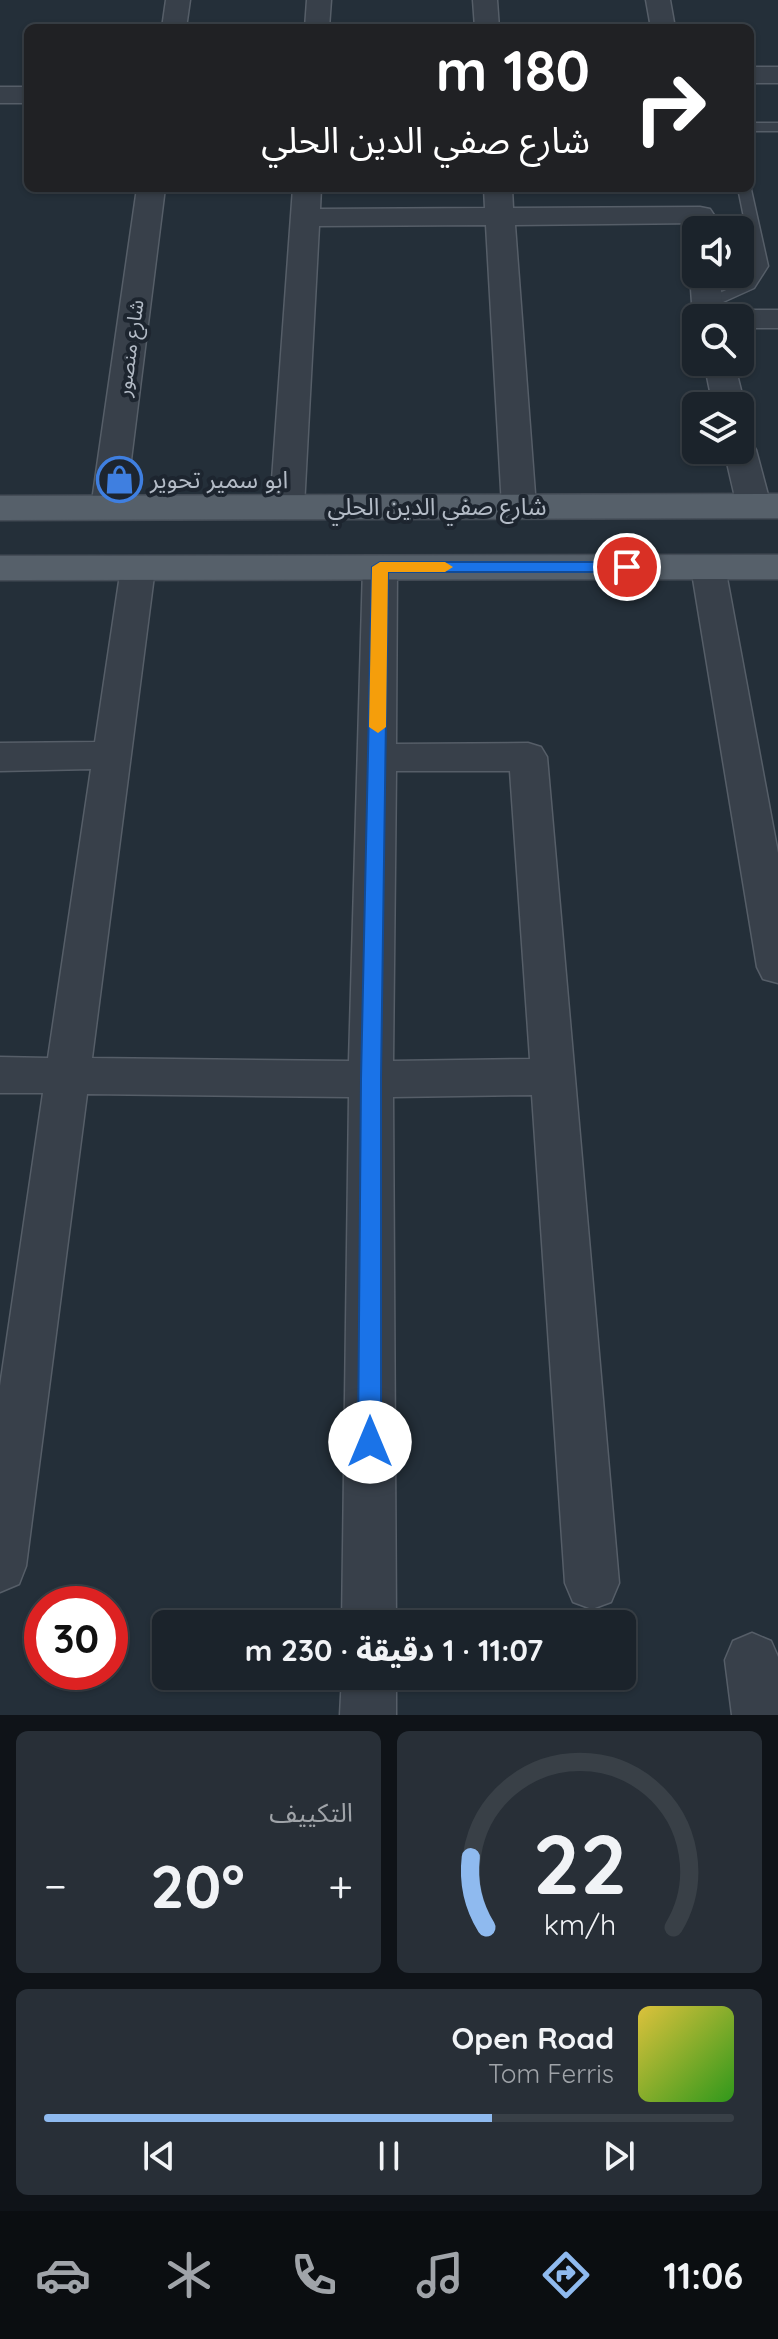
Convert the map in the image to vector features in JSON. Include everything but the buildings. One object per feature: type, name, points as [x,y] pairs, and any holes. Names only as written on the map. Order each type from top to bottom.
[{"type":"main road","name":"شارع صفي الدين الحلي","points":[[0,508],[766,506]]},
{"type":"main road","points":[[0,568],[778,567]]},
{"type":"street","points":[[175,24],[178,0]]},
{"type":"street","points":[[317,24],[319,0]]},
{"type":"street","points":[[485,0],[487,24]]},
{"type":"street","points":[[658,0],[662,24]]},
{"type":"street","points":[[0,95],[24,95]]},
{"type":"street","name":"شارع منصور","points":[[108,508],[150,192]]},
{"type":"street","points":[[287,507],[306,203],[499,203],[699,211]]},
{"type":"street","points":[[499,203],[519,507]]},
{"type":"street","points":[[754,319],[778,319]]},
{"type":"street","points":[[746,464],[766,506]]},
{"type":"street","points":[[369,1610],[371,1079],[380,567]]},
{"type":"street","points":[[708,567],[778,967]]},
{"type":"street","points":[[0,1566],[138,568]]},
{"type":"street","points":[[0,757],[112,755]]},
{"type":"street","points":[[377,758],[528,757],[592,1583]]},
{"type":"street","points":[[0,1075],[371,1079],[553,1077]]},
{"type":"street","points":[[752,1660],[760,1715]]},
{"type":"street","points":[[368,1715],[369,1690]]},
{"type":"lane","points":[[754,127],[778,127]]},
{"type":"lane","points":[[719,304],[749,285],[761,266],[746,192]]},
{"type":"slow traffic","points":[[378,727],[380,567],[445,567]]},
{"type":"place","name":"ابو سمير تحوير","points":[[119,480]]},
{"type":"route","points":[[370,1442],[371,1079],[380,567],[627,567]]}]
